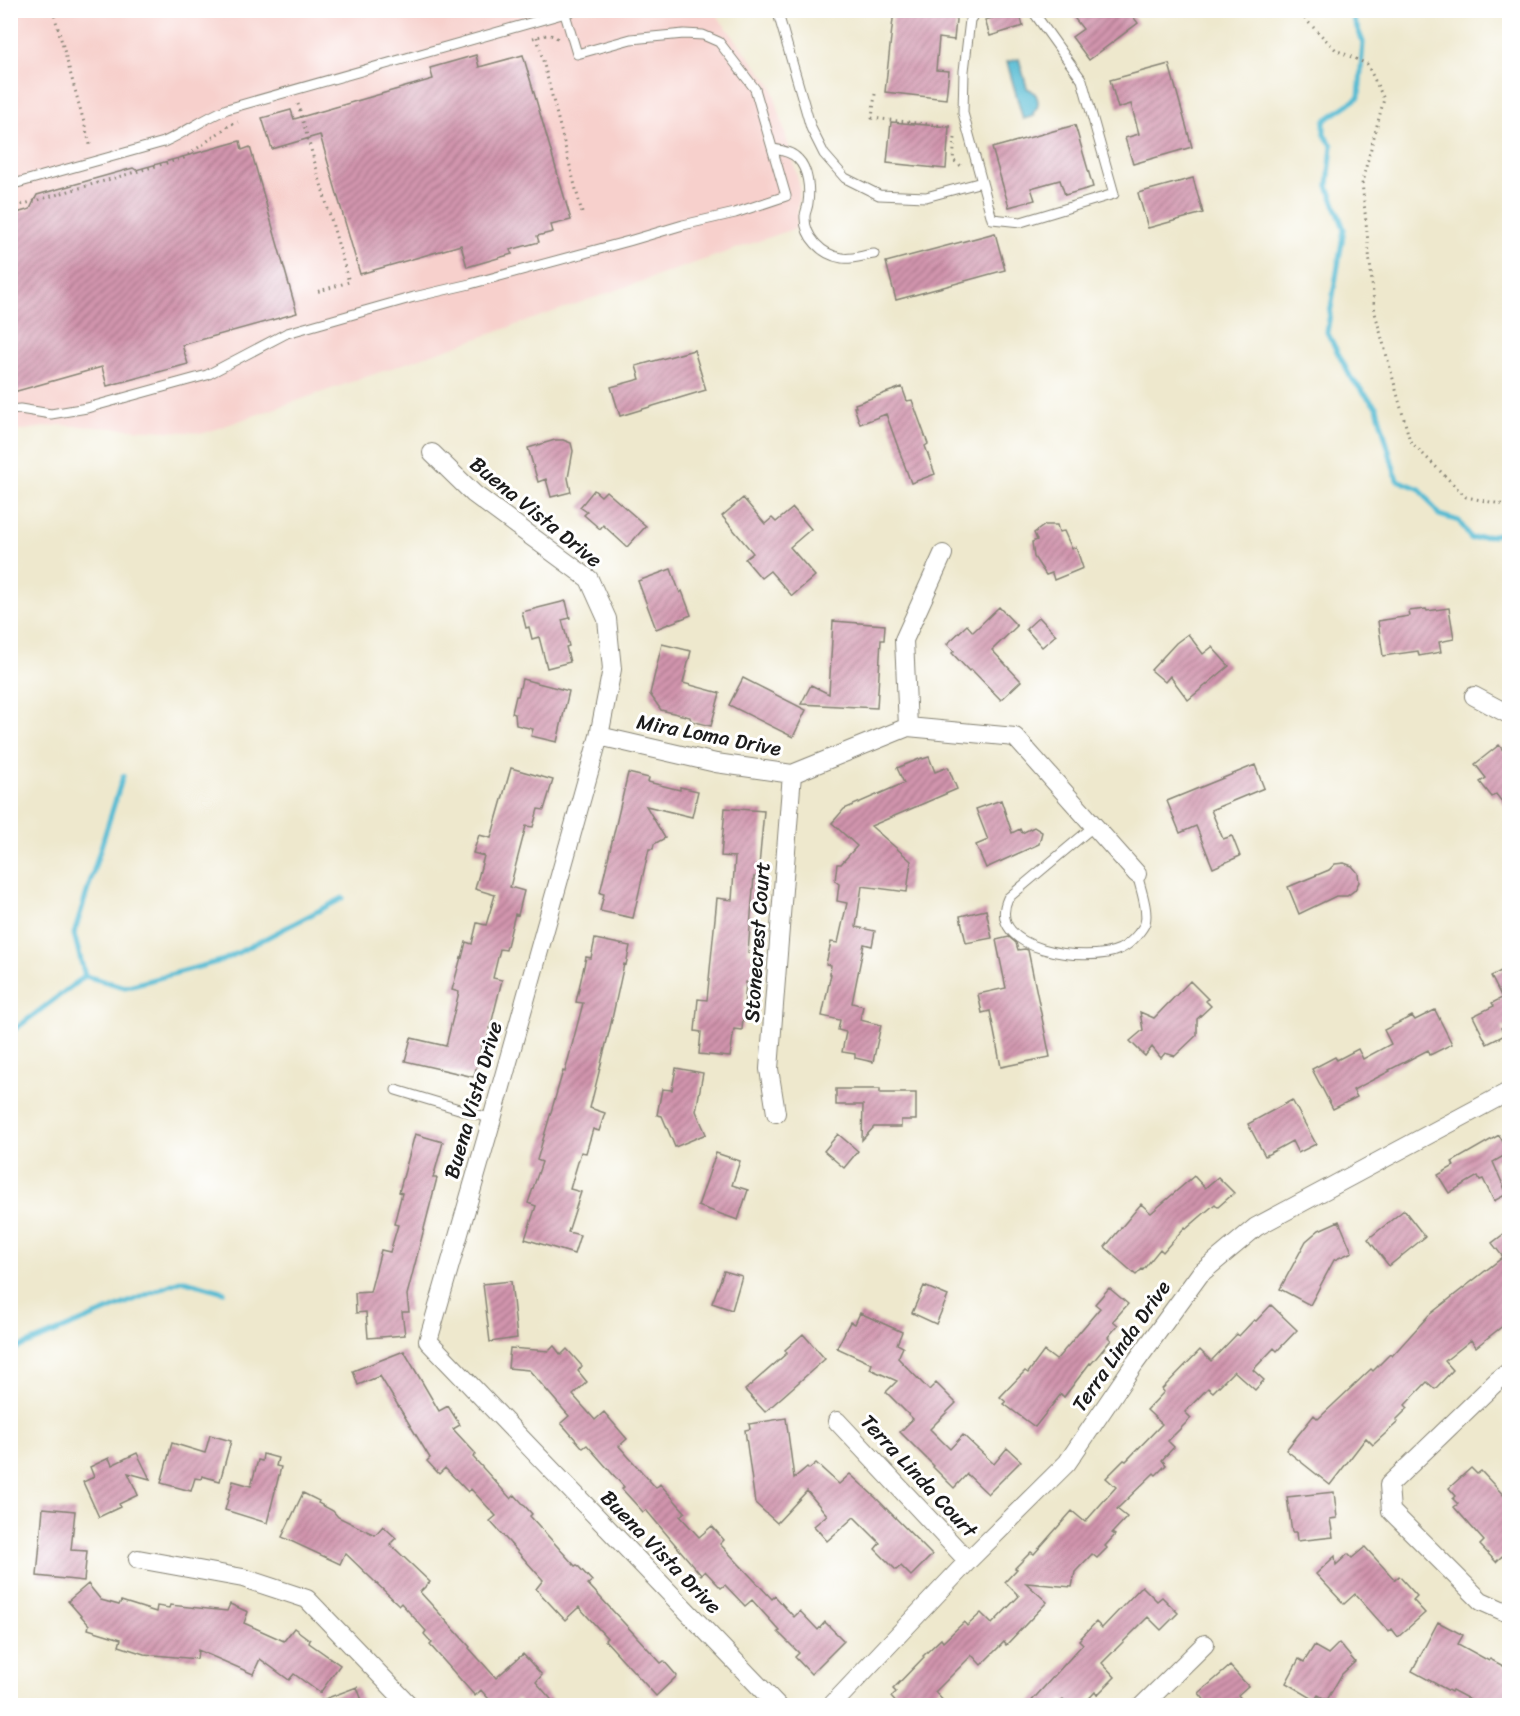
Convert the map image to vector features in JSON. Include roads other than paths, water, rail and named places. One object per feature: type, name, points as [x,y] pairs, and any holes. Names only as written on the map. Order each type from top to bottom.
[{"type":"street","name":"Buena Vista Drive","points":[[432,453],[474,494],[589,579],[607,619],[612,669],[599,736],[428,1341],[778,1706]]},
{"type":"street","points":[[908,727],[904,640],[943,554]]},
{"type":"street","points":[[1474,696],[1509,715]]},
{"type":"street","name":"Mira Loma Drive","points":[[599,736],[716,763],[792,774],[908,727],[1015,737],[1137,874]]},
{"type":"street","name":"Stonecrest Court","points":[[776,1113],[770,1069],[792,774]]},
{"type":"street","name":"Terra Linda Drive","points":[[831,1706],[968,1561],[1067,1463],[1200,1274],[1256,1227],[1509,1091]]},
{"type":"street","points":[[1509,1371],[1389,1485],[1391,1511],[1480,1600],[1509,1614]]},
{"type":"street","name":"Terra Linda Court","points":[[837,1421],[968,1561]]},
{"type":"street","points":[[138,1559],[243,1578],[307,1599],[410,1706]]},
{"type":"street","points":[[1142,1706],[1205,1644]]},
{"type":"lane","points":[[10,185],[164,142],[227,109],[576,10]]},
{"type":"lane","points":[[777,10],[811,128],[824,154],[845,178],[879,195],[926,197],[982,182]]},
{"type":"lane","points":[[977,10],[970,20],[964,71],[963,113],[992,219],[1021,222],[1114,194],[1082,80],[1032,10]]},
{"type":"lane","points":[[10,410],[20,409],[51,414],[87,408],[207,375],[287,333],[414,297],[470,285],[683,225],[735,213],[786,196],[755,89],[719,42],[704,35],[684,34],[631,39],[577,54],[565,14]]},
{"type":"lane","points":[[773,148],[786,151],[798,158],[805,170],[808,188],[805,217],[810,238],[822,251],[843,258],[874,254]]},
{"type":"lane","points":[[1094,826],[1008,898],[1003,909],[1010,929],[1022,941],[1068,954],[1096,955],[1120,949],[1132,941],[1145,925],[1146,913],[1137,874]]},
{"type":"lane","points":[[396,1090],[492,1119]]},
{"type":"water","points":[[1019,59],[1027,88],[1034,92],[1038,99],[1034,116],[1023,119],[1007,62]]},
{"type":"waterway","points":[[1350,10],[1363,42],[1359,97],[1324,121],[1324,135],[1332,145],[1328,186],[1344,229],[1327,332],[1351,378],[1377,408],[1397,480],[1420,489],[1439,515],[1459,521],[1471,539],[1498,534],[1510,535]]},
{"type":"waterway","points":[[10,1033],[85,976],[74,934],[123,776]]},
{"type":"waterway","points":[[85,976],[125,987],[224,960],[343,898]]},
{"type":"waterway","points":[[10,1351],[182,1280],[224,1292]]}]
